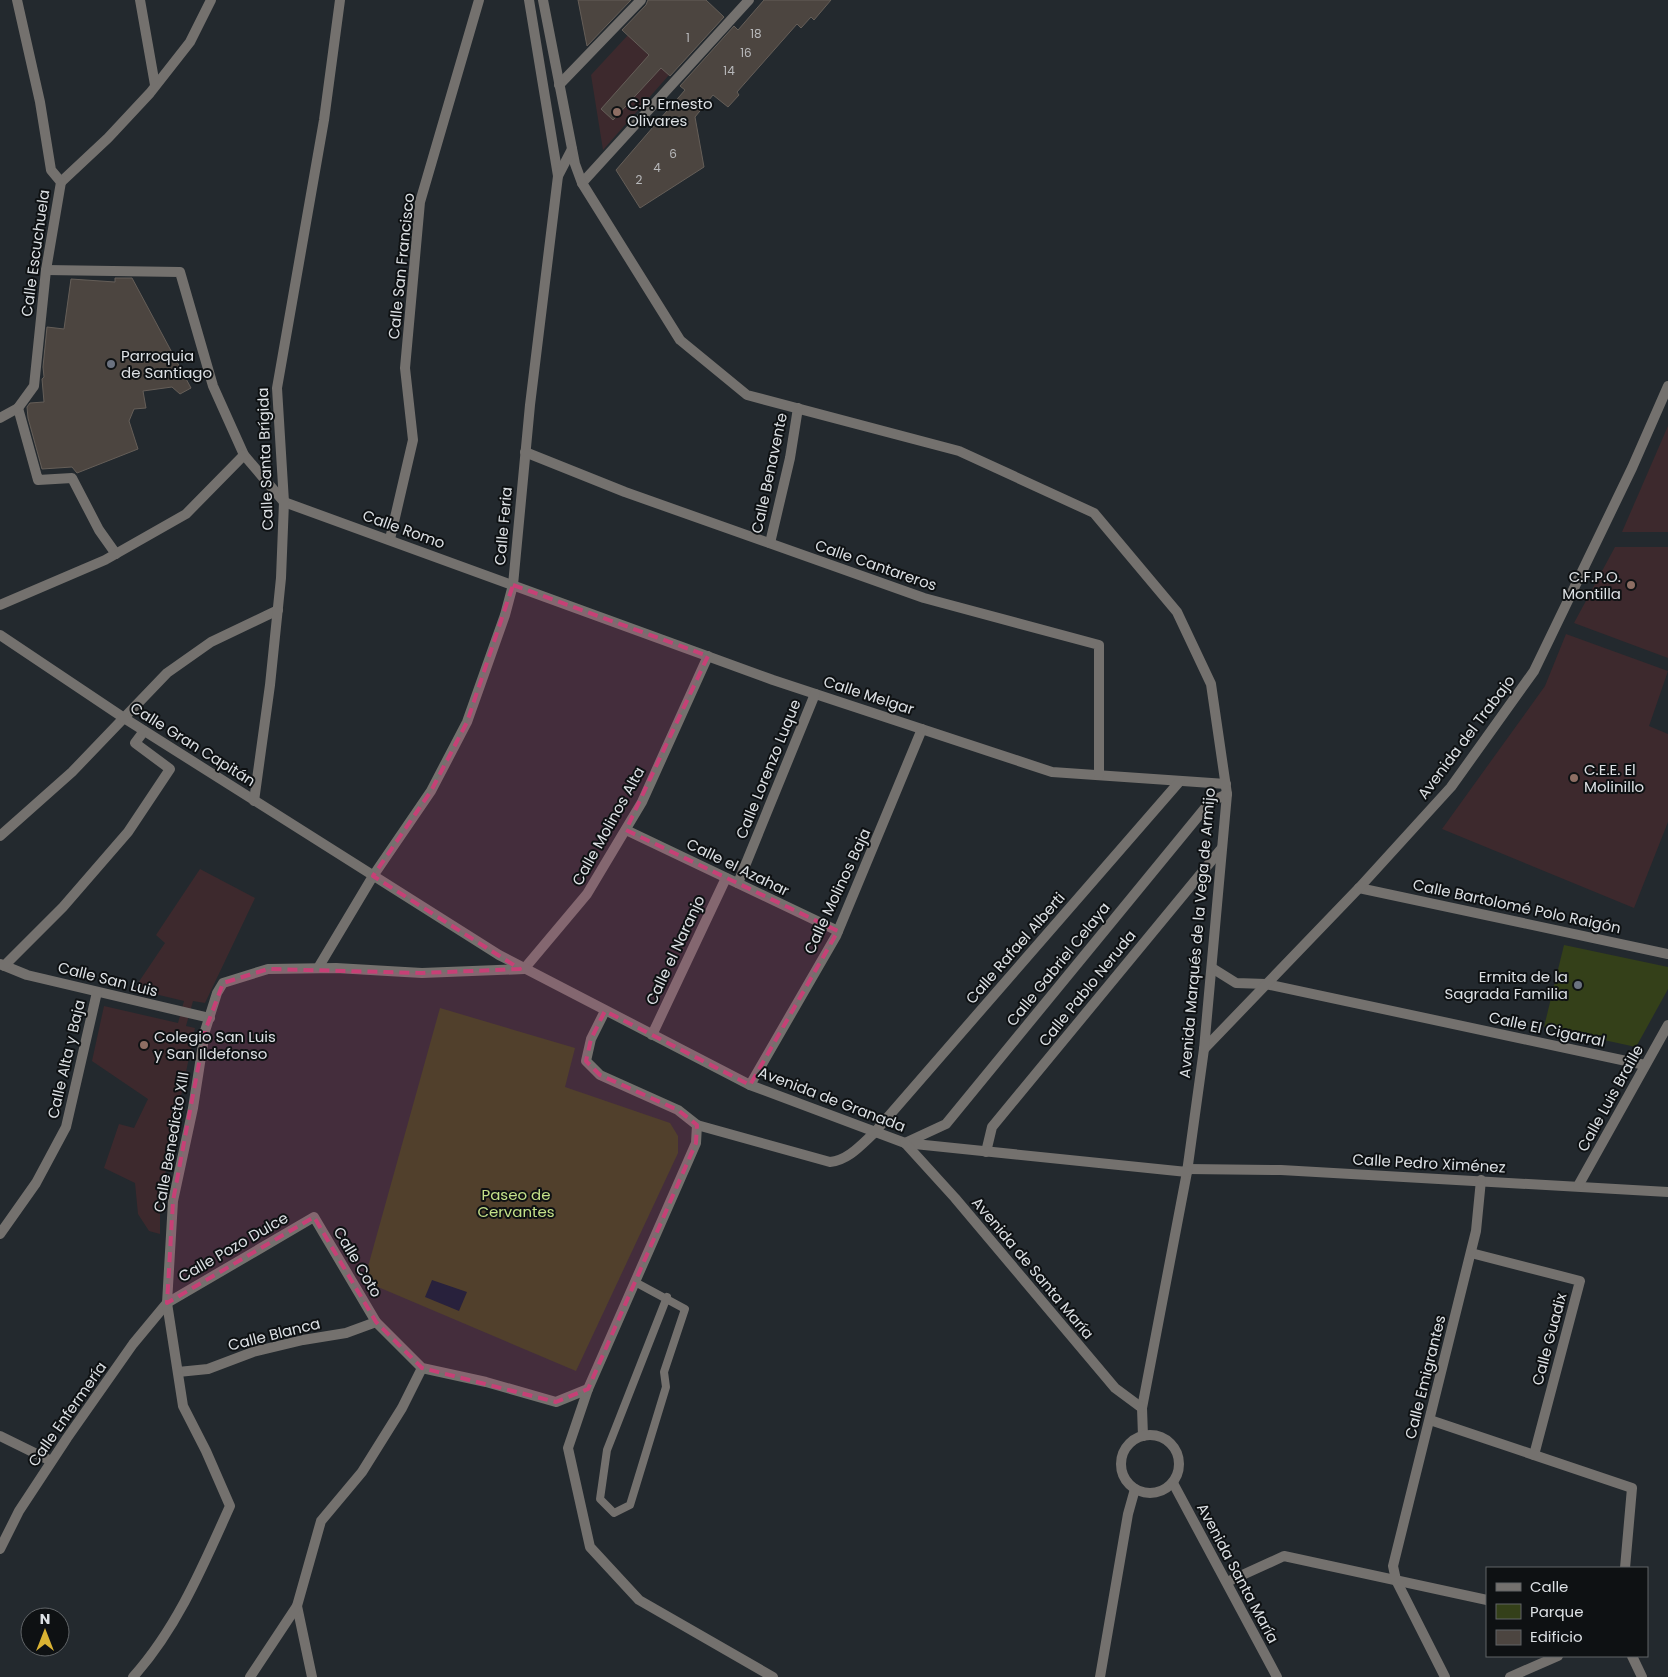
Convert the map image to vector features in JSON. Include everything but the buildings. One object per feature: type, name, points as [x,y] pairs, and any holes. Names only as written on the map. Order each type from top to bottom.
[{"type":"street","name":"Calle Escuchuela","points":[[17,0],[40,102],[52,170],[61,182],[46,270],[34,386],[18,408]]},
{"type":"street","points":[[140,0],[155,85]]},
{"type":"street","points":[[61,182],[108,138],[155,85],[190,42],[211,0]]},
{"type":"street","name":"Calle Santa Brígida","points":[[254,801],[278,610],[284,502],[277,388],[324,120],[340,0]]},
{"type":"street","name":"Calle San Francisco","points":[[390,539],[413,440],[406,368],[420,202],[479,0]]},
{"type":"street","points":[[529,0],[558,176]]},
{"type":"street","name":"Avenida Marqués de la Vega de Armijo","points":[[543,0],[572,149],[582,183],[680,340],[747,395],[959,451],[1094,513],[1177,612],[1211,684],[1227,789],[1212,968],[1204,1049],[1187,1171],[1142,1408],[1143,1436]]},
{"type":"street","points":[[559,85],[641,0]]},
{"type":"street","points":[[582,183],[749,0]]},
{"type":"street","name":"Calle Feria","points":[[318,968],[373,876],[431,792],[467,722],[505,615],[513,585],[525,452],[558,176],[572,149]]},
{"type":"street","points":[[46,270],[180,272],[213,386],[244,455],[284,502]]},
{"type":"street","name":"Avenida del Trabajo","points":[[1204,1049],[1359,888],[1451,787],[1534,671],[1632,468],[1668,386]]},
{"type":"street","points":[[0,418],[18,408],[38,480],[72,478],[99,530],[116,554]]},
{"type":"street","name":"Calle Benavente","points":[[770,543],[790,458],[798,408]]},
{"type":"street","name":"Calle Cantareros","points":[[525,452],[625,492],[924,598],[1099,645],[1099,775]]},
{"type":"street","points":[[0,605],[116,554],[186,514],[244,455]]},
{"type":"street","name":"Calle Romo","points":[[284,502],[513,585]]},
{"type":"street","name":"Calle Melgar","points":[[513,585],[815,694],[1052,772],[1180,781],[1227,789]]},
{"type":"street","points":[[0,836],[72,772],[167,673],[211,642],[278,610]]},
{"type":"street","name":"Calle Gran Capitán","points":[[0,635],[124,718],[254,801],[498,955],[524,968]]},
{"type":"street","name":"Calle Molinos Alta","points":[[524,968],[587,894],[626,830],[642,802],[708,656]]},
{"type":"street","name":"Calle Lorenzo Luque","points":[[738,883],[815,694]]},
{"type":"street","name":"Calle Molinos Baja","points":[[750,1085],[838,931],[922,729]]},
{"type":"street","points":[[2,965],[63,907],[128,832],[170,768],[135,743],[144,731]]},
{"type":"street","name":"Calle Rafael Alberti","points":[[697,1125],[830,1162],[840,1160],[874,1133],[1180,781]]},
{"type":"street","name":"Calle Gabriel Celaya","points":[[905,1143],[946,1124],[1210,802],[1227,789]]},
{"type":"street","name":"Calle el Azahar","points":[[626,830],[838,931]]},
{"type":"street","name":"Calle Pablo Neruda","points":[[986,1152],[992,1127],[1222,848]]},
{"type":"street","name":"Calle el Naranjo","points":[[652,1035],[726,878]]},
{"type":"street","name":"Calle Bartolomé Polo Raigón","points":[[1359,888],[1668,954]]},
{"type":"street","name":"Calle San Luis","points":[[2,965],[27,975],[210,1018]]},
{"type":"street","name":"Calle Benedicto XIII","points":[[133,1677],[146,1662],[193,1590],[230,1506],[206,1451],[183,1406],[167,1303],[173,1201],[193,1108],[205,1031],[216,993],[223,983],[268,968],[318,968]]},
{"type":"street","points":[[318,968],[422,973],[524,968]]},
{"type":"street","name":"Avenida de Granada","points":[[524,968],[750,1085],[905,1143],[1187,1171]]},
{"type":"street","name":"Calle El Cigarral","points":[[1212,968],[1236,983],[1266,984],[1645,1066]]},
{"type":"street","name":"Calle Alta y Baja","points":[[0,1234],[36,1183],[66,1127],[98,992]]},
{"type":"street","points":[[605,1011],[590,1040],[586,1061],[600,1075],[678,1110],[697,1125],[696,1143],[588,1389],[568,1448],[590,1547],[639,1600],[773,1677]]},
{"type":"street","name":"Calle Luis Braille","points":[[1578,1186],[1668,1025]]},
{"type":"street","name":"Avenida de Santa María","points":[[905,1143],[1115,1388],[1142,1408]]},
{"type":"street","name":"Calle Pedro Ximénez","points":[[1187,1171],[1281,1170],[1668,1192]]},
{"type":"street","name":"Calle Emigrantes","points":[[1396,1580],[1393,1566],[1471,1253],[1476,1231],[1481,1180]]},
{"type":"street","name":"Calle Pozo Dulce","points":[[167,1303],[314,1217]]},
{"type":"street","name":"Calle Coto","points":[[314,1217],[376,1322]]},
{"type":"street","name":"Calle Guadix","points":[[1471,1253],[1580,1281],[1534,1455]]},
{"type":"street","name":"Calle Enfermería","points":[[0,1549],[19,1512],[52,1461],[133,1344],[167,1303]]},
{"type":"street","points":[[376,1322],[422,1368],[486,1382],[556,1402],[588,1389]]},
{"type":"street","name":"Calle Blanca","points":[[178,1372],[208,1369],[253,1352],[303,1340],[346,1333],[376,1322]]},
{"type":"street","points":[[250,1677],[297,1606],[321,1521],[362,1472],[402,1408],[422,1368]]},
{"type":"street","points":[[1430,1420],[1632,1488],[1625,1567]]},
{"type":"street","points":[[0,1436],[52,1461]]},
{"type":"street","points":[[1143,1436],[1162,1436],[1173,1444],[1179,1457],[1179,1470],[1173,1483],[1162,1491],[1149,1494],[1135,1489],[1125,1480],[1121,1468],[1122,1456],[1128,1444],[1143,1436]]},
{"type":"street","name":"Avenida Santa María","points":[[1173,1483],[1228,1582],[1277,1677]]},
{"type":"street","points":[[1100,1677],[1128,1514],[1135,1489]]},
{"type":"street","points":[[1228,1582],[1284,1556],[1486,1600]]},
{"type":"street","points":[[1396,1580],[1446,1677]]},
{"type":"street","points":[[297,1606],[312,1677]]},
{"type":"street","points":[[1510,1677],[1556,1657]]},
{"type":"street","points":[[1632,1657],[1642,1677]]},
{"type":"lane","points":[[635,1282],[667,1298],[685,1309],[664,1372],[666,1387],[630,1505],[614,1513],[600,1499],[607,1450],[667,1298]]},
{"type":"highlighted area","points":[[513,585],[708,656],[626,830],[838,931],[836,936],[750,1085],[605,1011],[591,1039],[586,1061],[600,1075],[678,1110],[697,1125],[696,1143],[588,1389],[556,1402],[422,1368],[376,1322],[314,1217],[167,1303],[173,1201],[205,1031],[223,983],[268,969],[422,973],[520,969],[373,876],[431,791],[467,722]]},
{"type":"shaded area","name":"C.P. Ernesto Olivares","points":[[628,35],[669,75],[603,150],[591,75]]},
{"type":"shaded area","points":[[1668,426],[1668,532],[1622,532]]},
{"type":"shaded area","name":"C.F.P.O. Montilla","points":[[1615,547],[1668,547],[1668,658],[1574,623]]},
{"type":"shaded area","name":"C.E.E. El Molinillo","points":[[1566,634],[1668,671],[1649,726],[1668,734],[1668,822],[1634,908],[1442,829],[1545,686]]},
{"type":"shaded area","name":"Colegio San Luis y San Ildefonso","points":[[200,869],[255,898],[205,1003],[193,1001],[186,1026],[195,1028],[160,1199],[160,1234],[149,1231],[138,1214],[135,1183],[104,1168],[119,1124],[134,1128],[148,1099],[92,1061],[104,1006],[178,1023],[184,1001],[134,989],[165,943],[156,935]]},
{"type":"green space","points":[[1564,945],[1668,967],[1668,989],[1636,1047],[1544,1027]]},
{"type":"green space","name":"Paseo de Cervantes","points":[[440,1008],[575,1048],[565,1087],[670,1123],[678,1136],[678,1153],[576,1371],[364,1281]]},
{"type":"water","points":[[432,1280],[467,1292],[459,1311],[425,1297]]},
{"type":"place","name":"C.P. Ernesto Olivares","points":[[617,112]]},
{"type":"place","name":"Parroquia de Santiago","points":[[111,364]]},
{"type":"place","name":"C.F.P.O. Montilla","points":[[1631,585]]},
{"type":"place","name":"C.E.E. El Molinillo","points":[[1574,778]]},
{"type":"place","name":"Ermita de la Sagrada Familia","points":[[1578,985]]},
{"type":"place","name":"Colegio San Luis y San Ildefonso","points":[[144,1045]]}]
